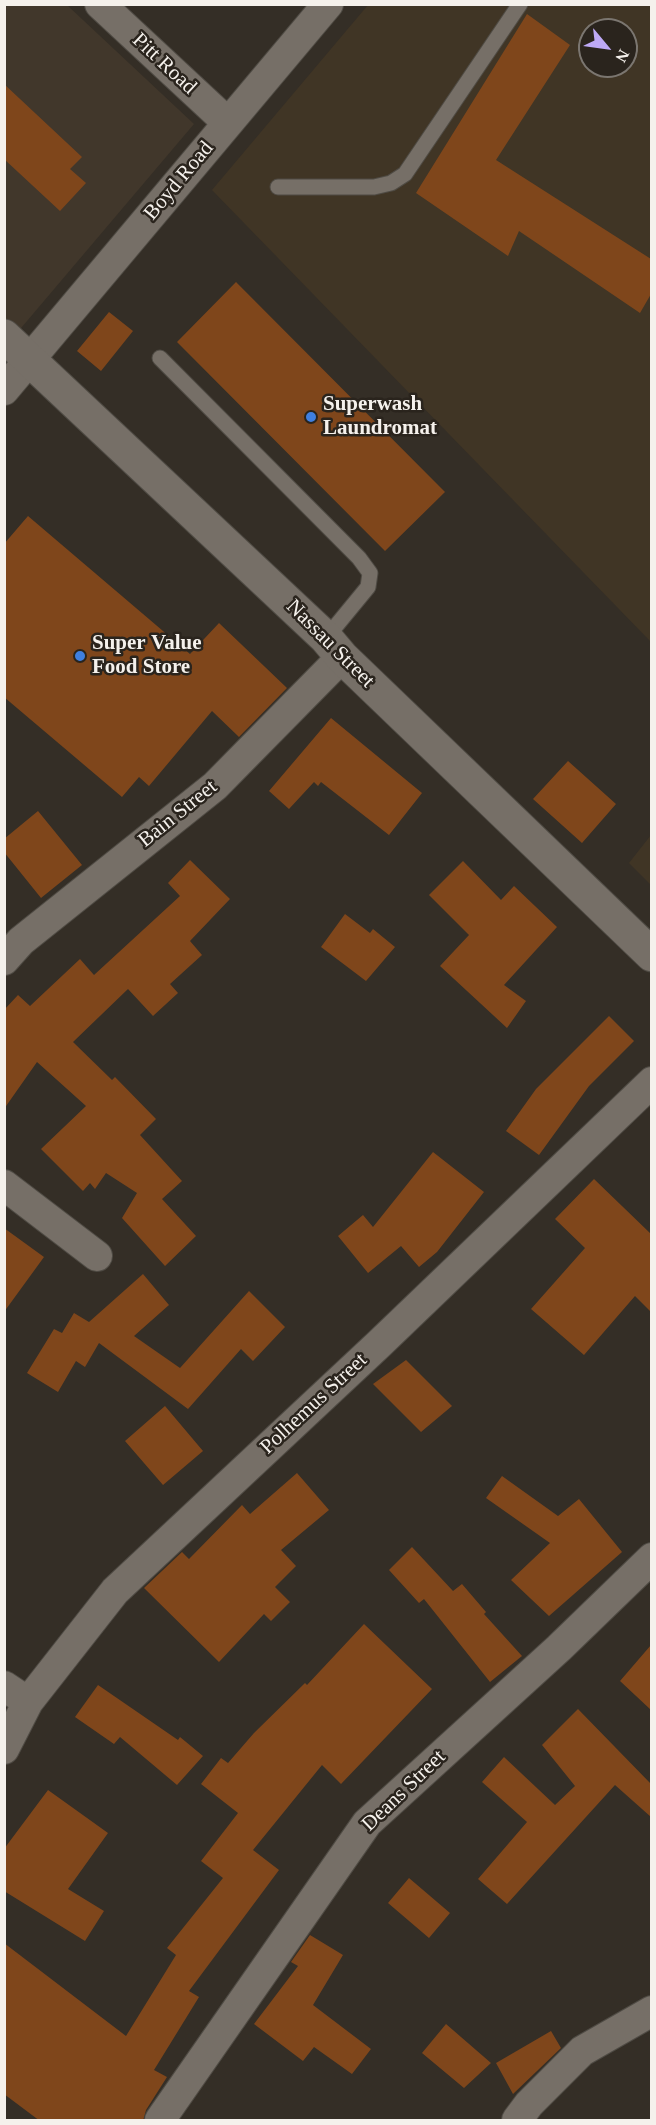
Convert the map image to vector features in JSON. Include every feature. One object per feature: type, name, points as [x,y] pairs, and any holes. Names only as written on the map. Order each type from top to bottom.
[{"type":"main road","name":"Nassau Street","points":[[4,336],[31,358],[334,647],[651,955]]},
{"type":"street","name":"Pitt Road","points":[[100,4],[228,123]]},
{"type":"street","name":"Boyd Road","points":[[4,390],[327,4]]},
{"type":"street","name":"Bain Street","points":[[4,960],[21,940],[215,786],[334,647]]},
{"type":"street","name":"Polhemus Street","points":[[4,1749],[16,1694],[115,1590],[379,1344],[651,1082]]},
{"type":"street","points":[[4,1185],[98,1256]]},
{"type":"street","name":"Deans Street","points":[[160,2121],[367,1823],[559,1648],[651,1558]]},
{"type":"street","points":[[517,2121],[529,2104],[582,2051],[651,2011]]},
{"type":"lane","points":[[279,187],[374,187],[391,183],[405,174],[520,4]]},
{"type":"lane","points":[[160,358],[359,558],[370,573],[368,587],[334,647]]},
{"type":"shaded area","points":[[5,5],[67,5],[194,124],[5,347]]},
{"type":"shaded area","points":[[368,5],[651,5],[651,642],[212,190]]},
{"type":"shaded area","points":[[651,835],[651,885],[629,863]]},
{"type":"building","points":[[527,14],[570,45],[496,160],[651,259],[651,294],[640,313],[519,231],[508,256],[416,193]]},
{"type":"building","points":[[4,84],[82,157],[70,169],[86,183],[60,211],[4,159]]},
{"type":"building","name":"Superwash Laundromat","points":[[236,282],[445,492],[385,551],[177,342]]},
{"type":"building","points":[[109,312],[133,331],[101,371],[77,351]]},
{"type":"building","name":"Super Value Food Store","points":[[28,516],[190,654],[219,623],[287,688],[239,737],[212,711],[149,786],[139,777],[122,797],[4,697],[4,544]]},
{"type":"building","points":[[331,718],[422,793],[389,835],[321,782],[318,786],[314,782],[289,809],[269,791]]},
{"type":"building","points":[[568,761],[616,804],[582,843],[533,799]]},
{"type":"building","points":[[38,811],[82,865],[41,898],[4,852],[4,839]]},
{"type":"building","points":[[190,860],[230,899],[190,941],[202,955],[170,984],[178,993],[153,1016],[128,989],[73,1042],[112,1080],[115,1077],[156,1119],[140,1135],[182,1181],[162,1199],[196,1236],[165,1266],[122,1218],[137,1193],[106,1173],[95,1189],[90,1183],[83,1191],[41,1149],[86,1106],[37,1062],[4,1109],[4,1010],[18,995],[30,1006],[80,959],[94,975],[180,896],[168,883]]},
{"type":"building","points":[[463,861],[501,900],[514,886],[557,927],[504,985],[526,1001],[507,1028],[440,966],[469,935],[429,895]]},
{"type":"building","points":[[345,914],[370,933],[373,929],[395,947],[366,981],[321,947]]},
{"type":"building","points":[[609,1016],[634,1041],[589,1086],[539,1155],[506,1131],[536,1089]]},
{"type":"building","points":[[433,1152],[484,1192],[437,1252],[419,1267],[401,1246],[368,1273],[338,1236],[363,1215],[373,1227]]},
{"type":"building","points":[[594,1179],[651,1234],[651,1312],[635,1296],[584,1355],[531,1309],[585,1248],[555,1219]]},
{"type":"building","points":[[4,1228],[44,1257],[4,1312]]},
{"type":"building","points":[[143,1274],[169,1305],[134,1336],[180,1368],[249,1291],[285,1327],[253,1361],[241,1349],[188,1409],[99,1343],[85,1367],[76,1361],[58,1392],[27,1373],[54,1329],[62,1333],[74,1313],[89,1322]]},
{"type":"building","points":[[406,1360],[452,1406],[421,1432],[373,1384]]},
{"type":"building","points":[[165,1406],[203,1451],[163,1485],[125,1441]]},
{"type":"building","points":[[297,1473],[329,1510],[281,1550],[296,1566],[275,1587],[290,1602],[271,1621],[264,1614],[219,1662],[144,1588],[182,1552],[189,1559],[242,1505],[250,1514]]},
{"type":"building","points":[[502,1476],[558,1516],[579,1499],[622,1552],[549,1616],[511,1580],[550,1543],[486,1498]]},
{"type":"building","points":[[412,1547],[453,1591],[462,1584],[486,1612],[484,1614],[522,1656],[490,1682],[424,1599],[419,1603],[389,1570]]},
{"type":"building","points":[[364,1624],[432,1689],[341,1784],[322,1765],[253,1850],[279,1870],[189,1991],[199,1997],[154,2070],[167,2077],[146,2110],[143,2121],[40,2121],[4,2094],[4,1943],[126,2036],[176,1955],[167,1948],[223,1878],[201,1861],[238,1813],[201,1784],[221,1758],[228,1763],[254,1733],[305,1683],[307,1685]]},
{"type":"building","points":[[651,1645],[651,1710],[620,1681]]},
{"type":"building","points":[[98,1685],[178,1740],[180,1737],[203,1756],[177,1785],[120,1737],[114,1744],[75,1717]]},
{"type":"building","points":[[578,1709],[651,1784],[651,1817],[615,1785],[507,1904],[478,1879],[527,1822],[482,1782],[504,1757],[555,1805],[575,1786],[542,1745]]},
{"type":"building","points":[[48,1790],[108,1833],[68,1889],[104,1911],[85,1941],[4,1891],[4,1849]]},
{"type":"building","points":[[409,1878],[450,1913],[429,1938],[388,1903]]},
{"type":"building","points":[[310,1935],[343,1955],[313,2005],[371,2049],[352,2074],[314,2047],[303,2061],[254,2024],[298,1966],[291,1962]]},
{"type":"building","points":[[446,2024],[491,2063],[464,2088],[422,2053]]},
{"type":"building","points":[[551,2031],[561,2048],[513,2094],[496,2063]]},
{"type":"place","name":"Superwash Laundromat","points":[[311,417]]},
{"type":"place","name":"Super Value Food Store","points":[[80,656]]}]
